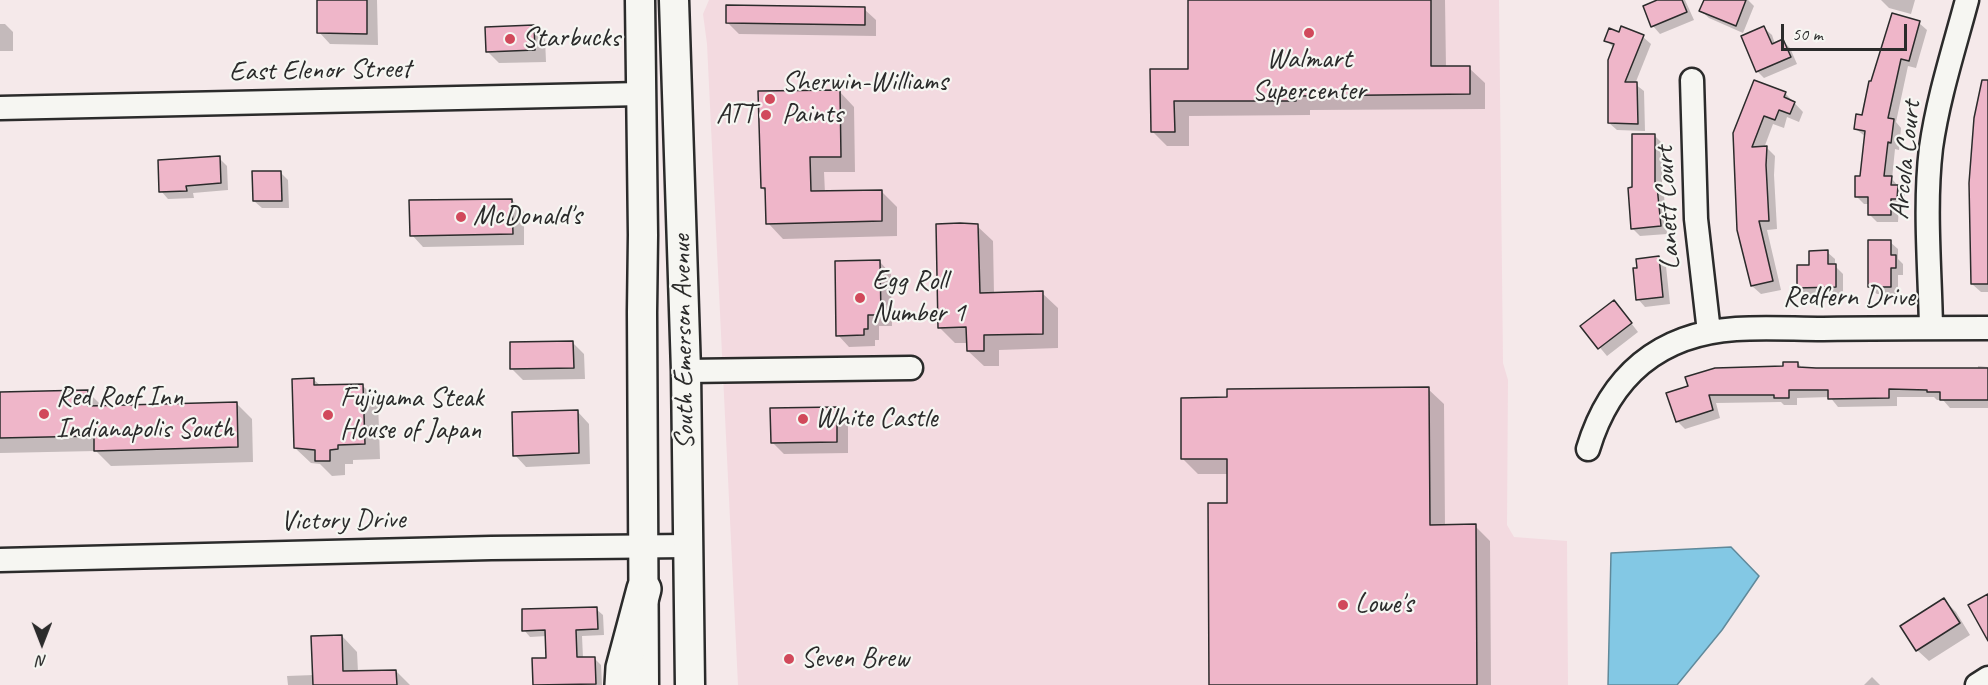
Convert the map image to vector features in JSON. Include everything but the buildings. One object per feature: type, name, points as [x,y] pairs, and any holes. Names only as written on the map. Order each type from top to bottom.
[{"type":"highway","points":[[639,683],[623,668],[644,589]]},
{"type":"main road","name":"South Emerson Avenue","points":[[640,0],[644,589]]},
{"type":"main road","name":"South Emerson Avenue","points":[[674,0],[686,371],[690,685]]},
{"type":"main road","points":[[677,60],[692,0]]},
{"type":"street","name":"Arcola Court","points":[[1931,328],[1928,213],[1931,148],[1938,108],[1967,0]]},
{"type":"street","name":"Lanett Court","points":[[1692,80],[1696,219],[1710,332]]},
{"type":"street","name":"East Elenor Street","points":[[0,108],[641,94]]},
{"type":"street","name":"Redfern Drive","points":[[1588,449],[1601,412],[1613,392],[1628,375],[1646,360],[1672,344],[1710,332],[1737,329],[1988,328]]},
{"type":"street","points":[[686,371],[911,368]]},
{"type":"street","name":"Victory Drive","points":[[0,560],[688,546]]},
{"type":"street","points":[[1977,685],[1988,678]]},
{"type":"shaded area","points":[[709,0],[1499,0],[1503,363],[1508,380],[1507,525],[1514,537],[1567,541],[1568,685],[738,685],[707,44],[703,14]]},
{"type":"water","points":[[1731,547],[1759,576],[1722,630],[1677,685],[1608,685],[1611,553]]},
{"type":"place","name":"Walmart Supercenter","points":[[1309,33]]},
{"type":"place","name":"Starbucks","points":[[510,39]]},
{"type":"place","name":"Sherwin-Williams Paints","points":[[770,99]]},
{"type":"place","name":"ATT","points":[[766,115]]},
{"type":"place","name":"McDonald's","points":[[461,217]]},
{"type":"place","name":"Egg Roll Number 1","points":[[860,298]]},
{"type":"place","name":"Red Roof Inn Indianapolis South","points":[[44,414]]},
{"type":"place","name":"Fujiyama Steak House of Japan","points":[[328,415]]},
{"type":"place","name":"White Castle","points":[[803,419]]},
{"type":"place","name":"Lowe's","points":[[1343,605]]},
{"type":"place","name":"Seven Brew","points":[[789,659]]}]
